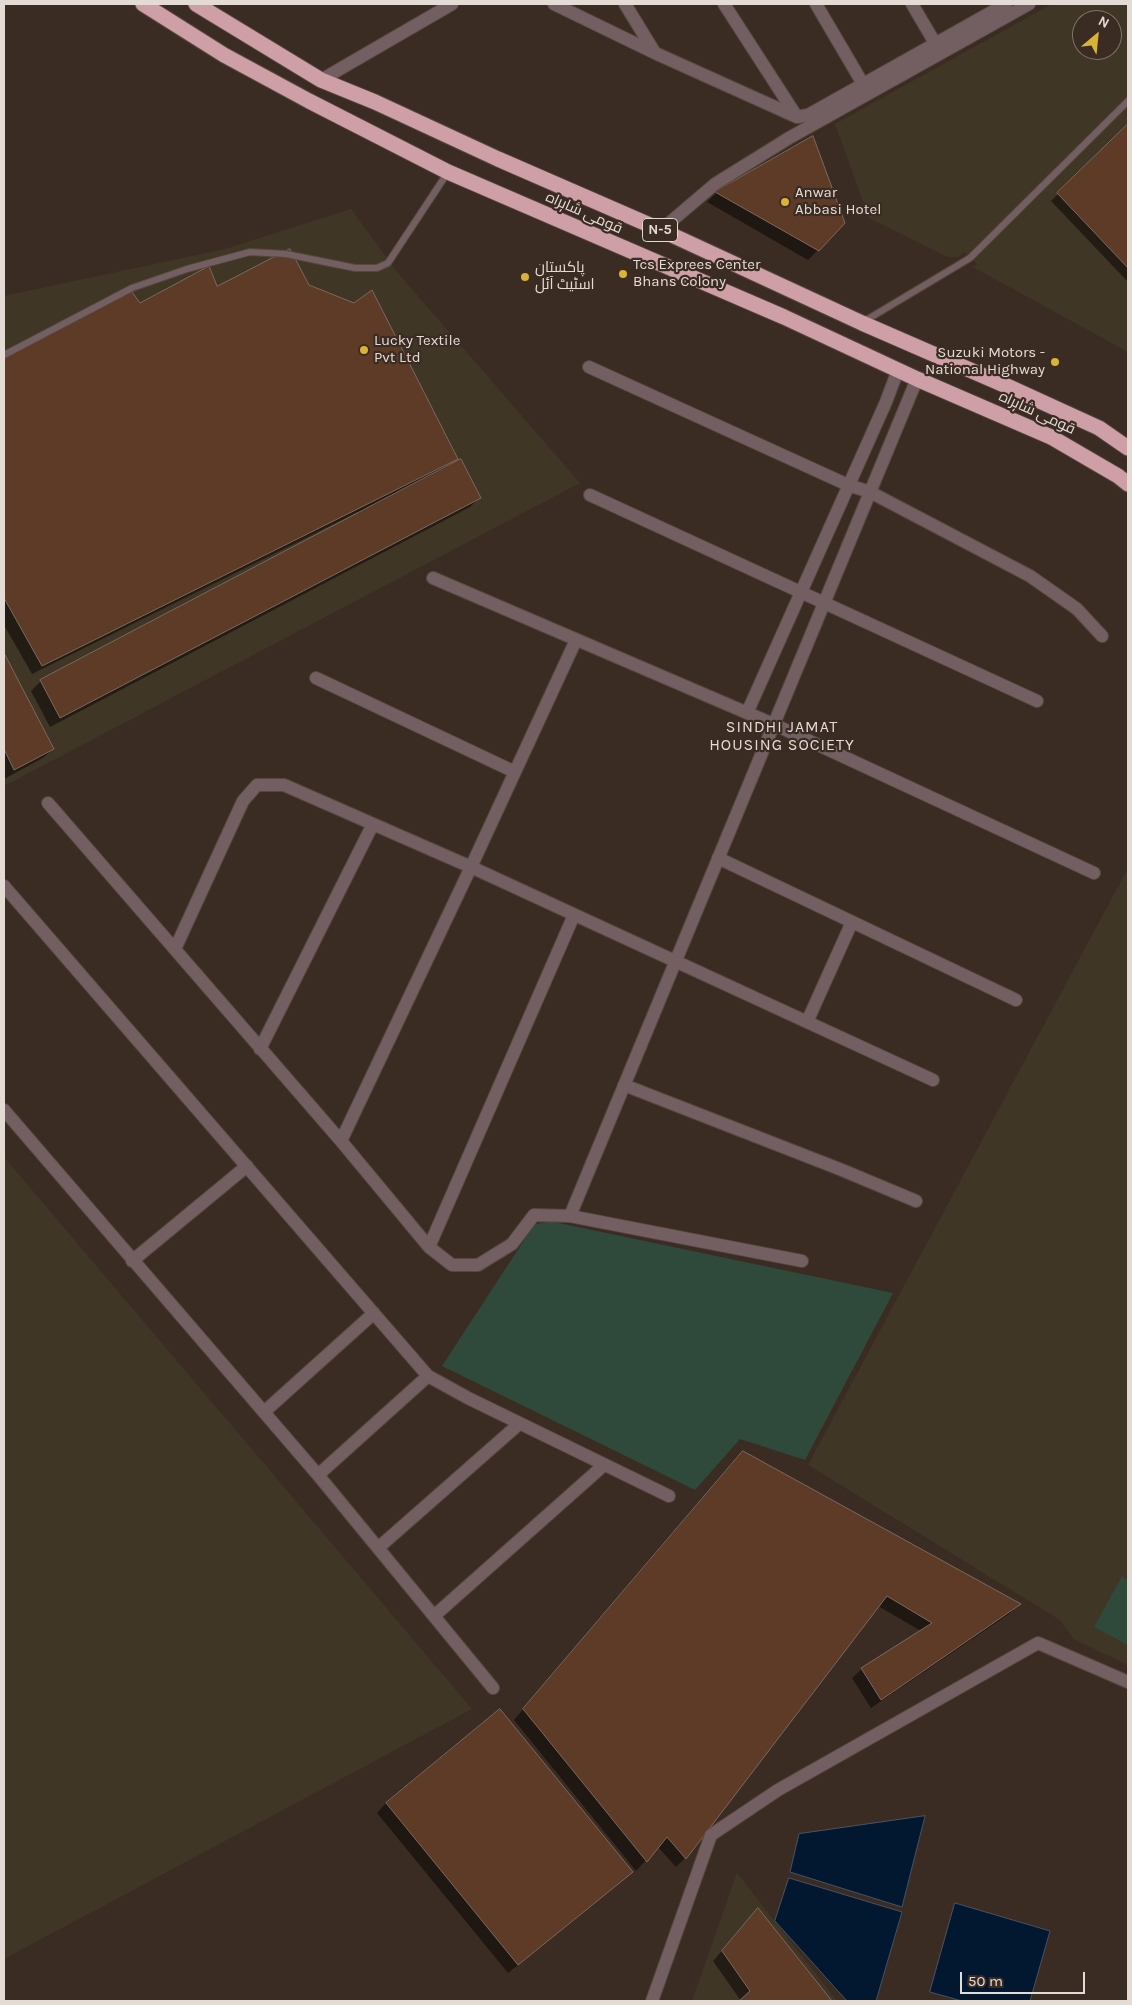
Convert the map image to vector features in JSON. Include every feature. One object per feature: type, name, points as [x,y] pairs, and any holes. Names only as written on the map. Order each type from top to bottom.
[{"type":"highway","name":"قومی شاہراہ","points":[[143,4],[241,64],[308,101],[448,172],[784,317],[898,370],[1051,437],[1118,476],[1128,484]]},
{"type":"highway","name":"قومی شاہراہ","points":[[196,4],[321,80],[375,102],[498,159],[661,230],[862,323],[1099,428],[1128,448]]},
{"type":"street","points":[[321,80],[452,4]]},
{"type":"street","points":[[554,4],[655,53],[797,117],[808,115],[1006,4]]},
{"type":"street","points":[[626,4],[655,53]]},
{"type":"street","points":[[724,4],[797,117]]},
{"type":"street","points":[[816,4],[863,84]]},
{"type":"street","points":[[912,4],[936,42]]},
{"type":"street","points":[[661,230],[715,184],[789,138],[1029,4]]},
{"type":"street","points":[[589,367],[848,485],[870,492],[1030,576],[1077,609],[1102,636]]},
{"type":"street","points":[[746,713],[898,370]]},
{"type":"street","points":[[570,1216],[917,378]]},
{"type":"street","points":[[590,495],[1037,701]]},
{"type":"street","points":[[433,578],[773,724],[1094,873]]},
{"type":"street","points":[[341,1141],[576,640]]},
{"type":"street","points":[[316,678],[515,772]]},
{"type":"street","points":[[175,949],[243,801],[257,785],[284,785],[471,867],[933,1080]]},
{"type":"street","points":[[48,803],[341,1141],[429,1247],[452,1265],[478,1265],[512,1244],[534,1215],[570,1216],[802,1261]]},
{"type":"street","points":[[260,1049],[373,824]]},
{"type":"street","points":[[718,858],[1016,1000]]},
{"type":"street","points":[[4,886],[428,1376],[520,1424],[669,1496]]},
{"type":"street","points":[[429,1247],[574,914]]},
{"type":"street","points":[[807,1022],[852,922]]},
{"type":"street","points":[[624,1085],[916,1201]]},
{"type":"street","points":[[4,1110],[318,1475],[493,1688]]},
{"type":"street","points":[[132,1260],[246,1166]]},
{"type":"street","points":[[264,1412],[374,1313]]},
{"type":"street","points":[[318,1475],[428,1376]]},
{"type":"street","points":[[378,1548],[520,1424]]},
{"type":"street","points":[[434,1616],[604,1465]]},
{"type":"street","points":[[652,2001],[711,1835],[778,1790],[1038,1643],[1128,1682]]},
{"type":"lane","points":[[862,323],[970,258],[1128,101]]},
{"type":"lane","points":[[4,354],[132,288],[187,268],[250,252],[286,254],[355,268],[377,268],[388,264],[448,172]]},
{"type":"shaded area","points":[[1052,4],[1128,4],[1128,352],[973,267],[977,264],[964,252],[958,257],[947,257],[869,218],[835,124]]},
{"type":"shaded area","points":[[351,209],[397,272],[580,483],[4,786],[4,296],[225,249]]},
{"type":"shaded area","points":[[1128,868],[1128,1665],[1074,1639],[1060,1620],[808,1465]]},
{"type":"shaded area","points":[[4,1157],[472,1709],[4,1959]]},
{"type":"shaded area","points":[[737,1873],[837,2001],[692,2001]]},
{"type":"green space","points":[[549,1221],[893,1293],[805,1460],[740,1439],[695,1490],[442,1366],[534,1225]]},
{"type":"green space","points":[[1122,1576],[1128,1580],[1128,1645],[1094,1627]]},
{"type":"water","points":[[925,1816],[902,1907],[790,1872],[799,1834]]},
{"type":"water","points":[[789,1878],[902,1912],[876,2001],[847,2001],[775,1921]]},
{"type":"water","points":[[955,1903],[1050,1931],[1030,2001],[962,2001],[930,1992]]},
{"type":"building","points":[[1128,124],[1128,268],[1057,193]]},
{"type":"building","name":"Anwar Abbasi Hotel","points":[[813,136],[845,223],[819,251],[715,192]]},
{"type":"building","points":[[290,249],[309,285],[354,303],[372,290],[458,459],[42,666],[4,598],[4,355],[129,288],[140,303],[209,266],[217,286]]},
{"type":"building","points":[[461,459],[481,498],[60,718],[40,680]]},
{"type":"building","points":[[4,653],[54,749],[14,770],[4,749]]},
{"type":"building","points":[[743,1451],[1021,1604],[881,1700],[861,1668],[932,1623],[887,1596],[686,1859],[667,1837],[647,1862],[523,1709]]},
{"type":"building","points":[[500,1709],[633,1872],[518,1965],[386,1803]]},
{"type":"building","points":[[758,1908],[832,2001],[739,2001],[750,1991],[722,1951]]},
{"type":"place","name":"Anwar Abbasi Hotel","points":[[785,202]]},
{"type":"place","name":"Tcs Exprees Center Bhans Colony","points":[[623,274]]},
{"type":"place","name":"پاکستان اسٹیٹ آئل","points":[[525,277]]},
{"type":"place","name":"Lucky Textile Pvt Ltd","points":[[364,350]]},
{"type":"place","name":"Suzuki Motors - National Highway","points":[[1055,362]]},
{"type":"district","name":"SINDHI JAMAT HOUSING SOCIETY","points":[[782,736]]}]
